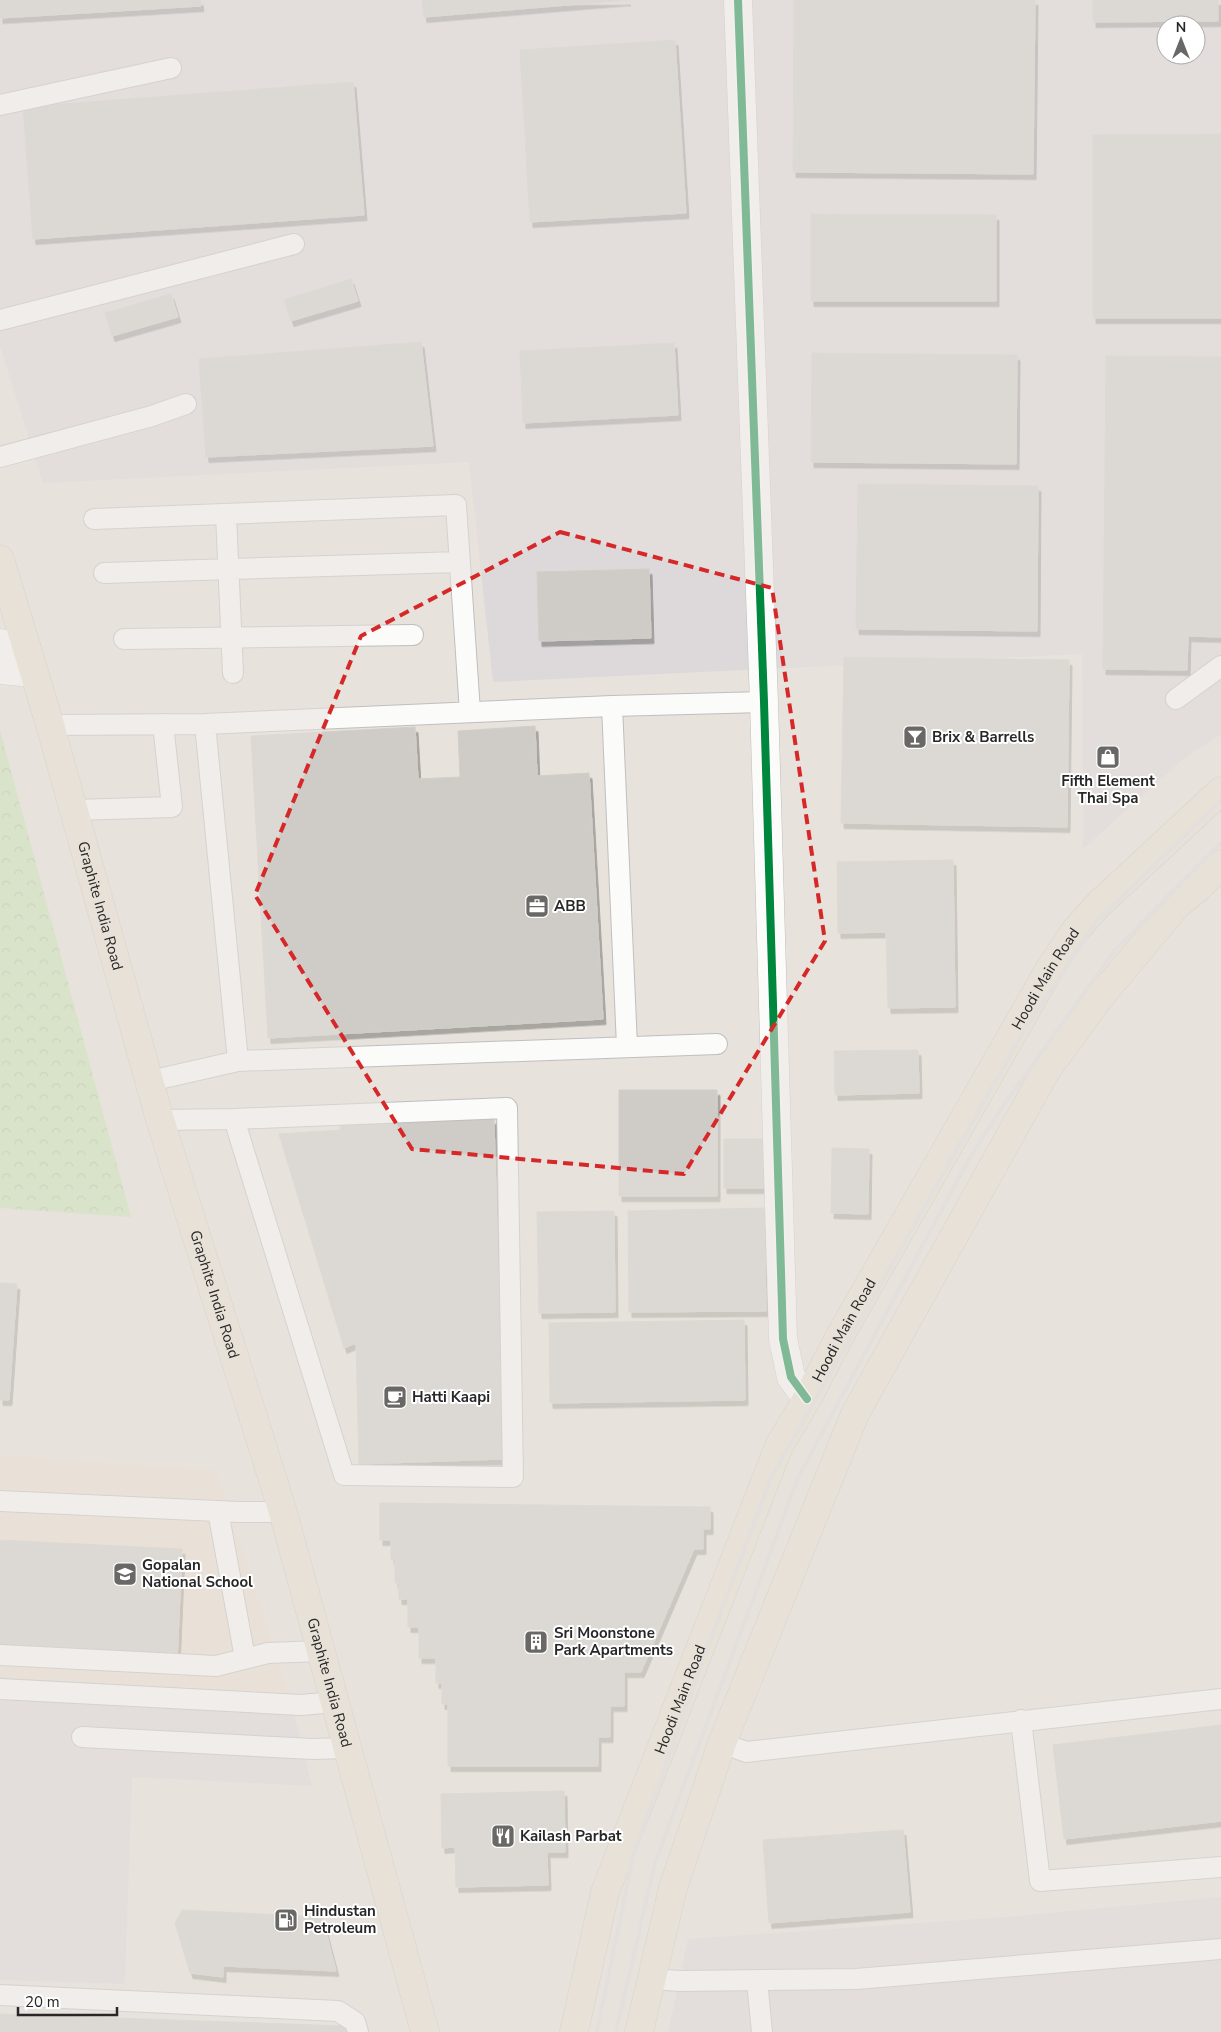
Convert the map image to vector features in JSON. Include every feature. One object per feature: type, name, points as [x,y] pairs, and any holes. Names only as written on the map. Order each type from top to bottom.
[{"type":"main road","name":"Graphite India Road","points":[[0,559],[13,645],[33,673],[50,725],[160,1120],[283,1512],[424,2032]]},
{"type":"main road","name":"Hoodi Main Road","points":[[574,2032],[605,1892],[779,1446],[807,1399],[840,1334],[1049,970],[1074,932],[1098,905],[1221,791]]},
{"type":"main road","points":[[639,2032],[673,1888],[722,1743],[855,1414],[1046,1071],[1100,997],[1177,905],[1221,864]]},
{"type":"street","points":[[738,0],[764,702],[783,1339],[791,1377],[807,1399]]},
{"type":"street","points":[[0,670],[33,673]]},
{"type":"lane","points":[[0,105],[171,68]]},
{"type":"lane","points":[[0,320],[294,244]]},
{"type":"lane","points":[[0,457],[152,416],[186,404]]},
{"type":"lane","points":[[94,519],[456,505],[470,712]]},
{"type":"lane","points":[[226,514],[233,673]]},
{"type":"lane","points":[[104,573],[460,562]]},
{"type":"lane","points":[[124,639],[413,634]]},
{"type":"lane","points":[[1176,698],[1221,666]]},
{"type":"lane","points":[[50,725],[206,724],[612,706],[764,702]]},
{"type":"lane","points":[[612,706],[627,1046]]},
{"type":"lane","points":[[74,810],[172,807],[163,724]]},
{"type":"lane","points":[[206,724],[238,1061]]},
{"type":"lane","points":[[150,1081],[238,1061],[717,1044]]},
{"type":"lane","points":[[160,1120],[234,1119],[507,1108],[512,1477],[344,1474],[234,1119]]},
{"type":"lane","points":[[0,1500],[218,1511],[283,1512]]},
{"type":"lane","points":[[218,1511],[245,1658]]},
{"type":"lane","points":[[0,1654],[216,1666],[268,1653],[320,1651]]},
{"type":"lane","points":[[0,1689],[301,1705],[334,1702]]},
{"type":"lane","points":[[722,1743],[746,1752],[1221,1698]]},
{"type":"lane","points":[[1021,1720],[1040,1881],[1221,1867]]},
{"type":"lane","points":[[82,1737],[313,1749],[348,1748]]},
{"type":"lane","points":[[651,1979],[680,1981],[856,1980],[1221,1949]]},
{"type":"lane","points":[[758,1981],[762,2032]]},
{"type":"lane","points":[[0,1995],[338,2011],[355,2022],[358,2032]]},
{"type":"highlighted area","points":[[560,532],[772,588],[825,941],[684,1174],[412,1149],[255,895],[361,636]]},
{"type":"shaded area","points":[[0,0],[1221,0],[1221,734],[1182,760],[1083,849],[1082,654],[493,682],[469,462],[43,483],[0,346]]},
{"type":"shaded area","name":"Gopalan National School","points":[[0,1455],[217,1471],[289,1694],[0,1677]]},
{"type":"shaded area","points":[[0,1677],[289,1694],[312,1786],[132,1777],[125,1984],[0,1980]]},
{"type":"shaded area","points":[[1221,1897],[1221,2032],[668,2032],[688,1939],[1006,1917]]},
{"type":"green space","points":[[0,730],[131,1217],[0,1208]]},
{"type":"building","points":[[0,0],[200,0],[201,6],[0,18]]},
{"type":"building","points":[[422,0],[628,0],[424,17]]},
{"type":"building","points":[[794,0],[1035,0],[1033,174],[793,172]]},
{"type":"building","points":[[1093,0],[1218,0],[1218,21],[1206,21],[1206,15],[1156,15],[1156,21],[1093,22]]},
{"type":"building","points":[[675,40],[686,213],[530,222],[520,50]]},
{"type":"building","points":[[353,82],[364,215],[33,239],[23,107]]},
{"type":"building","points":[[1221,134],[1221,318],[1093,318],[1093,135]]},
{"type":"building","points":[[811,214],[996,215],[996,301],[811,301]]},
{"type":"building","points":[[351,279],[358,301],[291,321],[284,300]]},
{"type":"building","points":[[171,294],[178,317],[112,336],[105,313]]},
{"type":"building","points":[[421,342],[433,446],[206,457],[199,359]]},
{"type":"building","points":[[674,343],[678,415],[523,423],[520,351]]},
{"type":"building","points":[[812,353],[1017,355],[1016,464],[811,462]]},
{"type":"building","points":[[1106,356],[1221,357],[1221,637],[1188,636],[1187,670],[1103,669]]},
{"type":"building","points":[[858,484],[1038,486],[1037,631],[856,629]]},
{"type":"building","points":[[649,569],[651,638],[539,641],[537,572]]},
{"type":"building","points":[[844,657],[1069,660],[1067,827],[841,823]]},
{"type":"building","points":[[535,726],[537,776],[589,773],[603,1019],[268,1038],[251,736],[415,727],[418,779],[460,777],[458,731]]},
{"type":"building","points":[[953,860],[954,931],[838,933],[837,862]]},
{"type":"building","points":[[954,931],[955,1007],[888,1008],[886,932]]},
{"type":"building","points":[[918,1050],[919,1093],[835,1095],[834,1051]]},
{"type":"building","points":[[619,1090],[717,1090],[717,1196],[619,1196]]},
{"type":"building","points":[[494,1119],[503,1459],[359,1464],[356,1343],[344,1348],[279,1134],[340,1130],[340,1123]]},
{"type":"building","points":[[724,1139],[763,1139],[763,1188],[724,1188]]},
{"type":"building","points":[[832,1148],[869,1149],[868,1214],[831,1213]]},
{"type":"building","points":[[764,1208],[766,1311],[629,1312],[628,1211]]},
{"type":"building","points":[[614,1211],[615,1312],[539,1313],[537,1212]]},
{"type":"building","points":[[0,1283],[17,1284],[9,1400],[0,1400]]},
{"type":"building","points":[[744,1320],[745,1400],[550,1403],[549,1323]]},
{"type":"building","name":"Sri Moonstone Park Apartments","points":[[380,1503],[710,1507],[710,1529],[703,1529],[703,1549],[694,1549],[641,1672],[624,1672],[624,1706],[610,1706],[610,1737],[598,1737],[598,1766],[448,1766],[448,1704],[442,1704],[442,1683],[436,1683],[436,1658],[419,1658],[419,1627],[408,1627],[408,1599],[399,1599],[399,1583],[395,1583],[395,1559],[391,1559],[391,1540],[380,1540]]},
{"type":"building","points":[[0,1540],[182,1549],[177,1662],[0,1654]]},
{"type":"building","points":[[1221,1725],[1221,1821],[1064,1839],[1053,1745]]},
{"type":"building","points":[[564,1791],[565,1852],[547,1852],[548,1885],[456,1887],[455,1847],[442,1848],[441,1794]]},
{"type":"building","points":[[903,1830],[910,1912],[769,1923],[763,1840]]},
{"type":"building","points":[[182,1910],[322,1917],[336,1971],[223,1966],[223,1977],[190,1973],[175,1923]]},
{"type":"building","points":[[0,2014],[346,2026],[346,2032],[0,2032]]},
{"type":"railway","points":[[597,2032],[633,1857],[704,1657],[771,1478],[1024,1031],[1095,923],[1221,800]]},
{"type":"railway","points":[[616,2032],[655,1863],[798,1478],[969,1159],[1003,1106],[1115,950],[1221,843]]},
{"type":"cycle path","points":[[738,0],[764,702],[783,1339],[791,1377],[807,1399]]},
{"type":"place","name":"Brix & Barrells","points":[[915,737]]},
{"type":"place","name":"Fifth Element Thai Spa","points":[[1108,757]]},
{"type":"place","name":"ABB","points":[[537,906]]},
{"type":"place","name":"Hatti Kaapi","points":[[395,1397]]},
{"type":"place","name":"Gopalan National School","points":[[125,1574]]},
{"type":"place","name":"Sri Moonstone Park Apartments","points":[[536,1642]]},
{"type":"place","name":"Kailash Parbat","points":[[503,1836]]},
{"type":"place","name":"Hindustan Petroleum","points":[[286,1920]]}]
